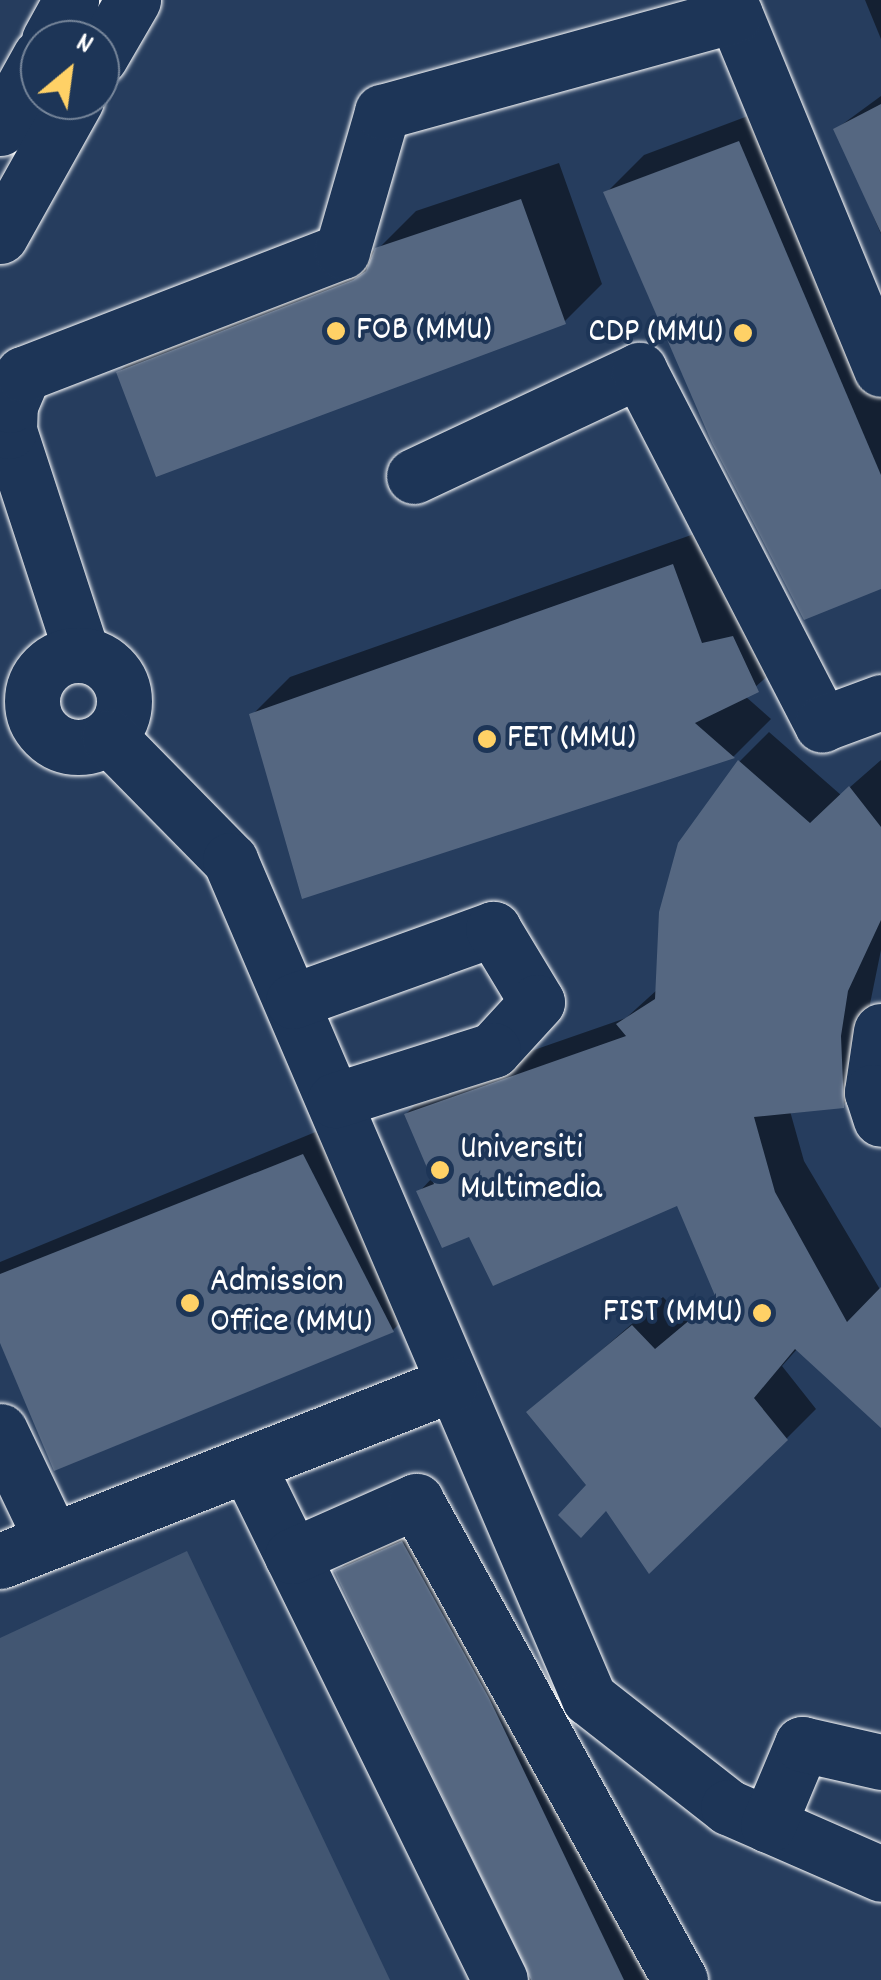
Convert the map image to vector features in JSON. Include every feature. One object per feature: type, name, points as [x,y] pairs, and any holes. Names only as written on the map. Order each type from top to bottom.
[{"type":"street","points":[[120,22],[133,0]]},
{"type":"street","points":[[32,686],[103,661],[126,698],[122,719],[109,737],[85,748],[59,744],[32,686],[9,431],[10,405],[23,374],[342,251],[382,112],[732,7],[881,369]]},
{"type":"street","points":[[0,128],[20,92]]},
{"type":"street","points":[[0,236],[65,120]]},
{"type":"street","points":[[414,476],[639,370],[822,724],[881,702]]},
{"type":"street","points":[[109,737],[230,860],[451,1384],[589,1698],[728,1808],[881,1874]]},
{"type":"street","points":[[292,1000],[493,930],[537,1002],[493,1050],[334,1100]]},
{"type":"street","points":[[881,1030],[872,1092],[881,1119]]},
{"type":"street","points":[[0,1560],[451,1384]]},
{"type":"street","points":[[0,1431],[50,1538]]},
{"type":"street","points":[[248,1466],[500,1980]]},
{"type":"street","points":[[292,1556],[416,1501],[680,1980]]},
{"type":"street","points":[[768,1824],[802,1744],[881,1762]]},
{"type":"shaded area","points":[[187,1551],[390,1980],[0,1980],[0,1638]]},
{"type":"building","points":[[881,104],[881,233],[833,129]]},
{"type":"building","name":"CDP (MMU)","points":[[739,141],[881,475],[881,589],[804,620],[712,443],[603,192]]},
{"type":"building","name":"FOB (MMU)","points":[[521,199],[566,324],[156,477],[116,372],[353,280],[366,271],[375,248]]},
{"type":"building","name":"FET (MMU)","points":[[673,564],[702,643],[733,636],[759,692],[695,723],[735,758],[302,899],[249,714]]},
{"type":"building","name":"FIST (MMU)","points":[[738,760],[810,823],[849,786],[881,827],[881,920],[848,991],[841,1036],[844,1108],[754,1117],[775,1192],[847,1322],[881,1287],[881,1428],[795,1349],[754,1398],[788,1440],[649,1574],[606,1511],[581,1538],[558,1515],[586,1485],[526,1412],[632,1325],[655,1349],[716,1298],[677,1206],[493,1286],[469,1237],[442,1248],[416,1191],[434,1184],[404,1114],[626,1036],[616,1024],[655,999],[659,912],[678,843]]},
{"type":"building","name":"Admission Office (MMU)","points":[[303,1154],[394,1332],[54,1471],[0,1343],[0,1274]]},
{"type":"building","points":[[402,1541],[489,1698],[624,1980],[531,1980],[334,1571]]},
{"type":"place","name":"FOB (MMU)","points":[[336,331]]},
{"type":"place","name":"CDP (MMU)","points":[[743,333]]},
{"type":"place","name":"FET (MMU)","points":[[487,739]]},
{"type":"place","name":"Universiti Multimedia","points":[[440,1170]]},
{"type":"place","name":"Admission Office (MMU)","points":[[190,1303]]},
{"type":"place","name":"FIST (MMU)","points":[[762,1313]]}]
